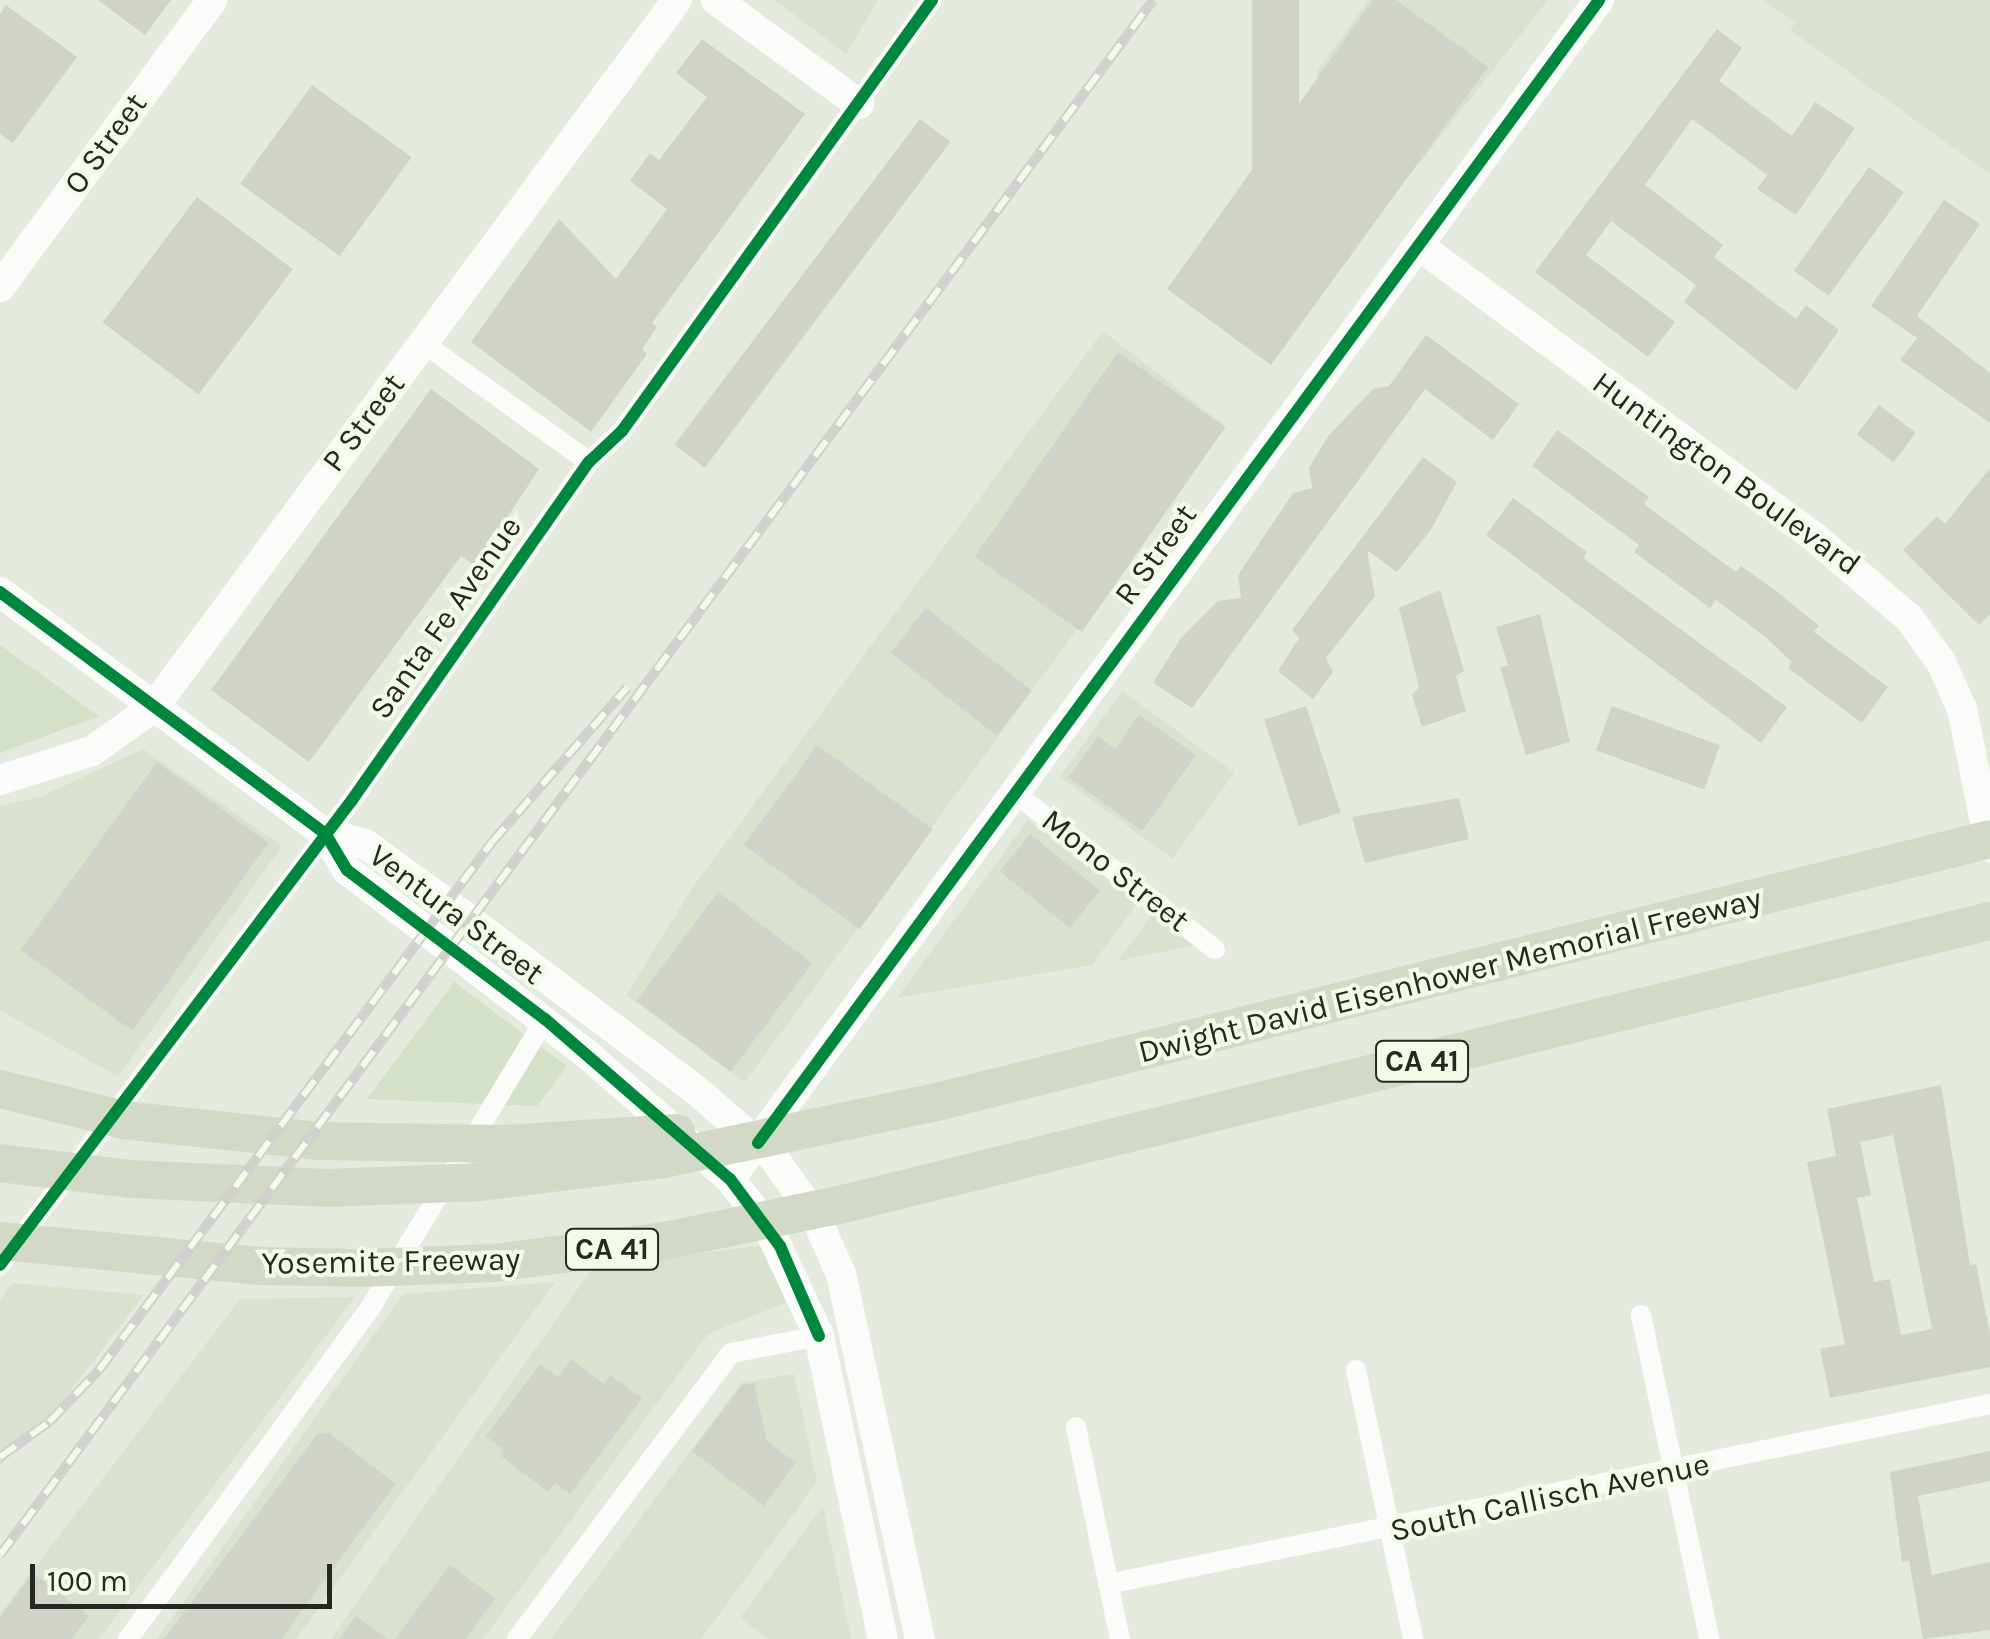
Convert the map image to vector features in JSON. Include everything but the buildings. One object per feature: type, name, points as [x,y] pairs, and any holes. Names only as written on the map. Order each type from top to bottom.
[{"type":"highway","points":[[1766,897],[1990,821]]},
{"type":"highway","name":"Dwight David Eisenhower Memorial Freeway","points":[[923,1106],[1990,843]]},
{"type":"highway","name":"CA 41","points":[[1890,945],[1990,921]]},
{"type":"highway","points":[[1890,945],[1990,931]]},
{"type":"highway","name":"Yosemite Freeway","points":[[0,1241],[262,1266],[402,1268],[589,1252],[754,1225],[1890,945]]},
{"type":"highway","points":[[17,1095],[186,1130],[413,1145],[606,1140],[795,1112],[923,1106]]},
{"type":"highway","name":"CA 41","points":[[0,1163],[225,1186],[480,1182],[680,1156],[923,1106]]},
{"type":"highway","points":[[0,1264],[135,1275],[262,1266]]},
{"type":"main road","name":"O Street","points":[[0,288],[212,0]]},
{"type":"main road","name":"P Street","points":[[0,780],[92,751],[154,707],[677,0]]},
{"type":"main road","points":[[716,0],[859,104]]},
{"type":"main road","name":"R Street","points":[[730,1179],[1599,0]]},
{"type":"main road","name":"Huntington Boulevard","points":[[1418,245],[1887,596],[1941,662],[1972,752],[1990,843]]},
{"type":"main road","name":"Ventura Street","points":[[0,592],[325,834],[347,870],[545,1018],[730,1179],[780,1246],[819,1336],[883,1639]]},
{"type":"main road","name":"Ventura Street","points":[[325,834],[365,844],[758,1142],[815,1216],[850,1304],[920,1639]]},
{"type":"street","name":"Santa Fe Avenue","points":[[0,1264],[325,834],[589,462],[622,430],[932,0]]},
{"type":"street","points":[[424,344],[589,462]]},
{"type":"street","name":"Mono Street","points":[[1015,793],[1215,949]]},
{"type":"street","points":[[128,1639],[368,1310],[545,1018]]},
{"type":"street","points":[[1642,1316],[1709,1639]]},
{"type":"street","points":[[516,1639],[731,1353],[819,1336]]},
{"type":"street","points":[[1356,1370],[1413,1639]]},
{"type":"street","name":"South Callisch Avenue","points":[[1108,1584],[1390,1532],[1990,1404]]},
{"type":"street","points":[[1076,1427],[1120,1639]]},
{"type":"shaded area","points":[[774,0],[878,0],[846,54]]},
{"type":"shaded area","points":[[1369,0],[1548,0],[1419,164],[1320,91],[1317,71]]},
{"type":"shaded area","points":[[1763,0],[1990,0],[1990,174],[1790,30],[1795,23]]},
{"type":"shaded area","points":[[1103,331],[1226,426],[745,1082],[626,995],[693,887]]},
{"type":"shaded area","points":[[0,645],[99,716],[0,753]]},
{"type":"shaded area","points":[[1122,691],[1234,773],[1172,858],[1060,777]]},
{"type":"shaded area","points":[[143,749],[282,846],[118,1077],[0,1010],[0,806],[40,797]]},
{"type":"shaded area","points":[[1028,820],[1138,902],[1092,965],[897,998]]},
{"type":"shaded area","points":[[1153,913],[1196,945],[1118,961]]},
{"type":"shaded area","points":[[454,982],[567,1066],[537,1106],[367,1099]]},
{"type":"shaded area","points":[[766,1245],[788,1302],[708,1334],[483,1639],[331,1639],[593,1267]]},
{"type":"shaded area","points":[[555,1282],[296,1639],[157,1639],[403,1294]]},
{"type":"shaded area","points":[[13,1283],[144,1295],[69,1393],[0,1466],[0,1300]]},
{"type":"shaded area","points":[[355,1297],[99,1639],[0,1639],[0,1613],[240,1299]]},
{"type":"shaded area","points":[[794,1374],[817,1482],[701,1639],[551,1639],[741,1383]]},
{"type":"shaded area","points":[[823,1506],[851,1639],[768,1639],[740,1618]]},
{"type":"railway","points":[[0,1555],[1153,0]]},
{"type":"railway","points":[[0,1457],[49,1422],[99,1370],[492,842],[627,688]]},
{"type":"cycle path","points":[[0,1265],[352,800],[589,462],[622,431],[932,0]]},
{"type":"cycle path","points":[[758,1143],[1599,0]]},
{"type":"cycle path","points":[[0,592],[325,833],[347,870],[545,1019],[730,1179],[780,1246],[819,1336]]}]
